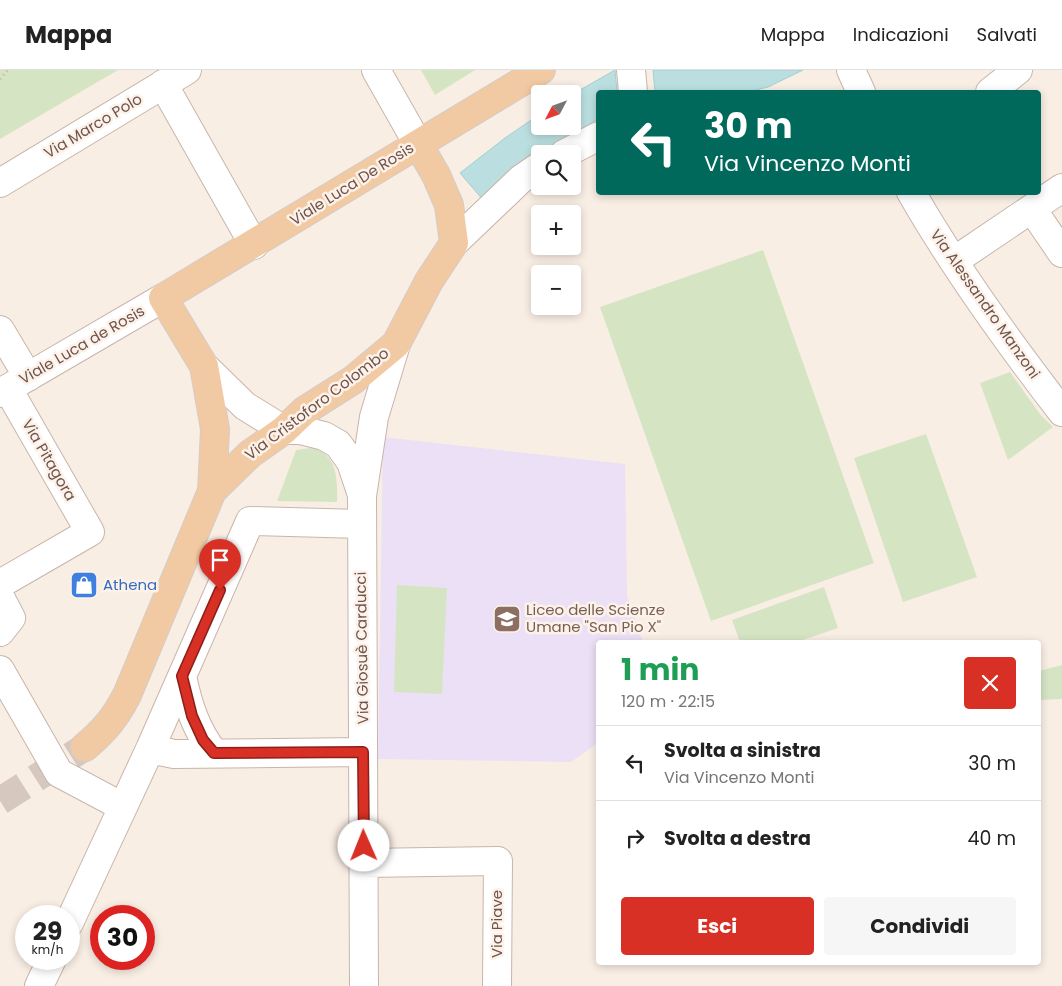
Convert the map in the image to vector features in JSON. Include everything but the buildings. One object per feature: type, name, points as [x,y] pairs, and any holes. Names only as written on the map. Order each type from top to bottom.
[{"type":"main road","name":"Viale Luca De Rosis","points":[[163,298],[541,70]]},
{"type":"main road","points":[[418,144],[436,175],[449,205],[454,244]]},
{"type":"main road","name":"Via Cristoforo Colombo","points":[[85,747],[104,731],[117,715],[127,695],[212,491],[250,454],[284,430],[304,411],[353,380],[396,344],[429,281],[454,244]]},
{"type":"main road","points":[[163,298],[204,366],[215,429],[212,491]]},
{"type":"street","name":"Via Marco Polo","points":[[0,183],[187,70]]},
{"type":"street","points":[[376,70],[418,144]]},
{"type":"street","points":[[631,70],[633,90]]},
{"type":"street","points":[[993,90],[1018,70]]},
{"type":"street","points":[[163,84],[254,244]]},
{"type":"street","points":[[581,145],[596,138]]},
{"type":"street","points":[[454,244],[531,172]]},
{"type":"street","points":[[954,261],[1062,188]]},
{"type":"street","name":"Via Alessandro Manzoni","points":[[913,195],[954,261],[1013,348],[1062,412]]},
{"type":"street","points":[[1032,209],[1062,253]]},
{"type":"street","name":"Viale Luca de Rosis","points":[[12,386],[163,298]]},
{"type":"street","name":"Via Pitagora","points":[[0,330],[12,386],[90,532],[0,584]]},
{"type":"street","name":"Via Giosuè Carducci","points":[[364,986],[362,496],[374,417],[396,344]]},
{"type":"street","points":[[204,366],[245,406],[284,430],[300,430],[324,436],[338,444],[351,462],[362,496]]},
{"type":"street","points":[[77,905],[150,749],[250,521],[361,524]]},
{"type":"street","points":[[0,597],[11,618],[0,632]]},
{"type":"street","points":[[182,676],[192,716],[203,740],[214,753]]},
{"type":"street","points":[[2,677],[59,774],[122,807]]},
{"type":"street","points":[[150,749],[174,754],[363,752]]},
{"type":"street","name":"Via Piave","points":[[364,863],[498,861],[497,986]]},
{"type":"street","points":[[40,986],[47,970]]},
{"type":"path","points":[[0,79],[8,70]]},
{"type":"shaded area","name":"Liceo delle Scienze Umane \"San Pio X\"","points":[[383,437],[625,464],[627,596],[642,640],[596,640],[596,744],[571,762],[378,759]]},
{"type":"green space","points":[[0,70],[118,70],[0,139]]},
{"type":"green space","points":[[421,70],[475,70],[435,95]]},
{"type":"green space","points":[[763,250],[874,563],[711,621],[600,307]]},
{"type":"green space","points":[[1010,372],[1040,414],[1053,427],[1008,460],[980,383]]},
{"type":"green space","points":[[926,434],[977,577],[903,602],[854,458]]},
{"type":"green space","points":[[310,448],[326,455],[331,461],[336,476],[337,502],[277,501],[296,450]]},
{"type":"green space","points":[[397,585],[447,588],[442,694],[394,692]]},
{"type":"green space","points":[[824,587],[838,628],[803,640],[739,640],[732,620]]},
{"type":"green space","points":[[1062,665],[1062,699],[1041,700],[1041,670]]},
{"type":"water","points":[[615,70],[617,90],[596,90],[596,120],[581,129],[581,89]]},
{"type":"water","points":[[653,70],[803,70],[768,87],[756,90],[655,90]]},
{"type":"water","points":[[531,120],[531,135],[572,135],[556,145],[531,145],[531,163],[484,201],[460,173]]},
{"type":"tunnel","points":[[0,801],[85,747]]},
{"type":"place","name":"Athena","points":[[84,585]]},
{"type":"place","name":"Liceo delle Scienze Umane \"San Pio X\"","points":[[507,619]]},
{"type":"route","points":[[220,590],[182,676],[186,698],[203,740],[214,753],[363,752],[364,846]]}]
